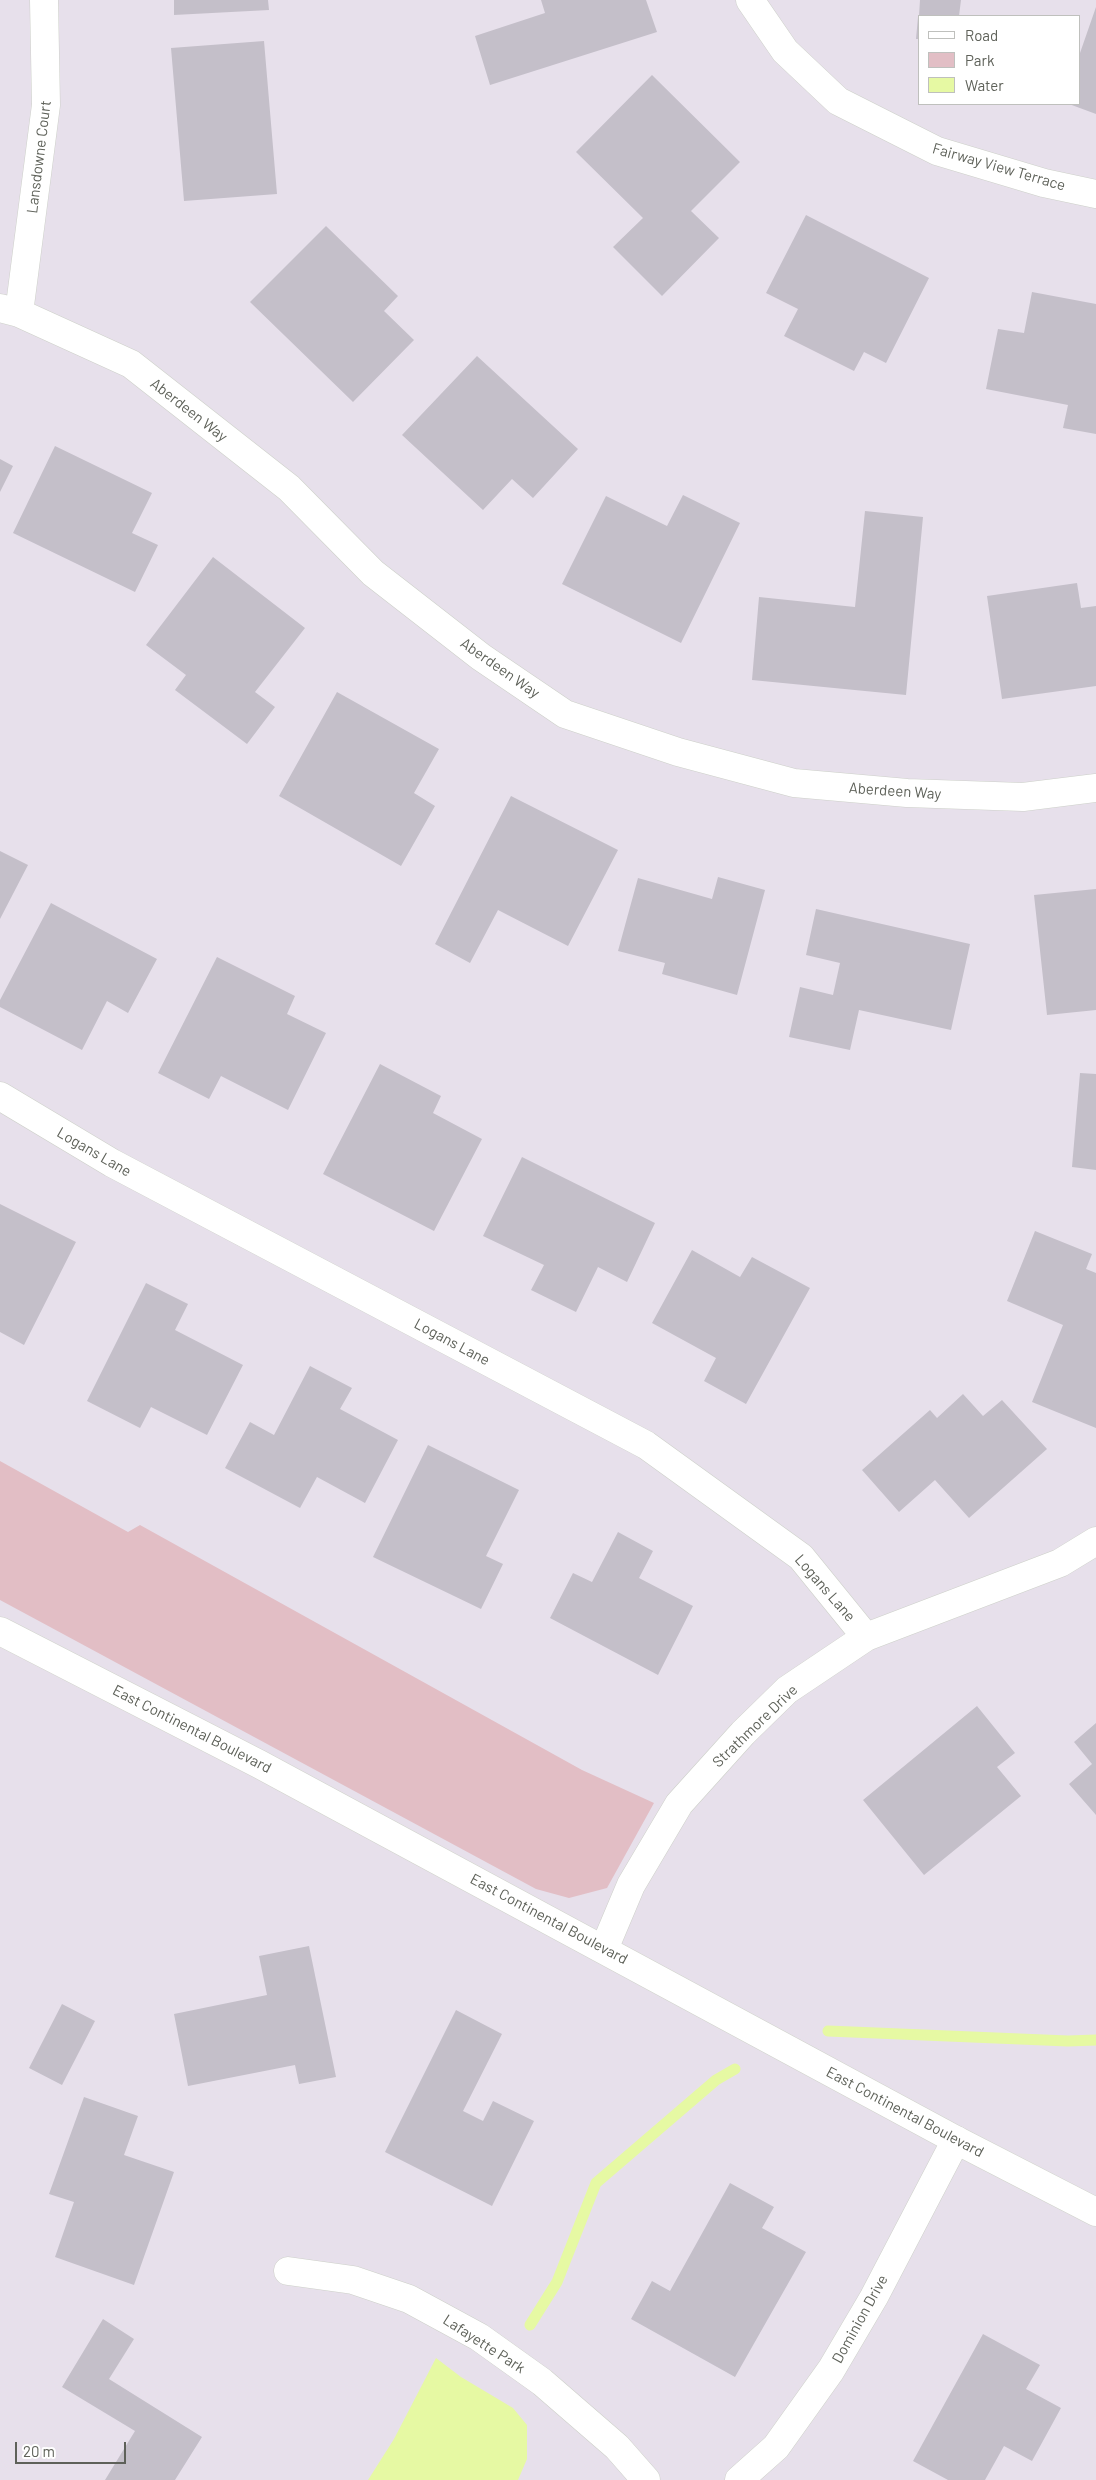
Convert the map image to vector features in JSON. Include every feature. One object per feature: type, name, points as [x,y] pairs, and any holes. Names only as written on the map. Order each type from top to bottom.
[{"type":"street","name":"Lansdowne Court","points":[[10,311],[46,105],[44,0]]},
{"type":"street","name":"Fairway View Terrace","points":[[750,0],[785,51],[838,101],[937,151],[1044,183],[1096,194]]},
{"type":"street","name":"Aberdeen Way","points":[[10,311],[130,364],[289,488],[373,573],[481,657],[566,714],[678,752],[794,783],[907,793],[1023,797],[1096,788]]},
{"type":"street","name":"Logans Lane","points":[[0,1096],[112,1163],[646,1445],[801,1557],[866,1637]]},
{"type":"street","name":"Strathmore Drive","points":[[604,1949],[631,1885],[679,1804],[744,1733],[788,1690],[866,1637],[1060,1563],[1096,1541]]},
{"type":"street","name":"East Continental Boulevard","points":[[0,1631],[259,1764],[956,2140],[1096,2212]]},
{"type":"street","name":"Dominion Drive","points":[[739,2480],[776,2447],[831,2370],[874,2297],[956,2140]]},
{"type":"street","name":"Lafayette Park","points":[[288,2271],[354,2280],[410,2299],[479,2337],[542,2382],[617,2447],[646,2480]]},
{"type":"green space","points":[[0,1461],[128,1532],[140,1525],[582,1770],[654,1803],[607,1888],[569,1898],[536,1889],[0,1600]]},
{"type":"water","points":[[436,2358],[461,2377],[513,2408],[527,2425],[527,2459],[518,2480],[368,2480],[394,2439]]},
{"type":"building","points":[[174,0],[268,0],[269,10],[174,15]]},
{"type":"building","points":[[541,0],[646,0],[657,32],[490,85],[475,36],[545,13]]},
{"type":"building","points":[[920,0],[961,0],[959,15],[919,15]]},
{"type":"building","points":[[1096,7],[1096,114],[1072,105],[1081,105],[1081,50]]},
{"type":"building","points":[[918,17],[918,39],[916,39]]},
{"type":"building","points":[[264,41],[277,194],[184,201],[171,48]]},
{"type":"building","points":[[652,75],[740,162],[691,211],[719,238],[662,296],[613,247],[643,218],[576,152]]},
{"type":"building","points":[[806,215],[929,278],[886,363],[864,352],[854,371],[784,336],[798,309],[766,293]]},
{"type":"building","points":[[326,226],[398,296],[384,311],[414,340],[353,402],[250,302]]},
{"type":"building","points":[[1032,292],[1096,304],[1096,434],[1063,428],[1068,405],[986,389],[998,329],[1024,333]]},
{"type":"building","points":[[477,356],[578,449],[533,498],[512,479],[483,510],[402,435]]},
{"type":"building","points":[[55,446],[152,493],[132,533],[158,545],[135,592],[13,533]]},
{"type":"building","points":[[0,459],[13,466],[0,492]]},
{"type":"building","points":[[683,495],[740,523],[681,643],[562,584],[606,496],[667,526]]},
{"type":"building","points":[[865,511],[923,517],[906,695],[752,680],[759,597],[855,607]]},
{"type":"building","points":[[213,557],[305,628],[255,692],[275,707],[247,744],[175,690],[186,675],[146,645]]},
{"type":"building","points":[[1077,583],[1081,608],[1096,606],[1096,686],[1002,699],[987,596]]},
{"type":"building","points":[[337,692],[439,749],[414,793],[435,806],[401,866],[279,796]]},
{"type":"building","points":[[511,796],[618,850],[568,946],[498,910],[470,963],[435,944]]},
{"type":"building","points":[[0,851],[28,865],[0,919]]},
{"type":"building","points":[[718,877],[765,890],[737,995],[662,974],[665,963],[618,951],[638,878],[712,899]]},
{"type":"building","points":[[1096,889],[1096,1010],[1047,1015],[1034,895]]},
{"type":"building","points":[[51,903],[157,959],[128,1013],[107,1001],[82,1050],[0,1007],[0,1000]]},
{"type":"building","points":[[816,909],[970,944],[951,1030],[859,1010],[850,1050],[789,1037],[800,987],[833,995],[840,963],[806,955]]},
{"type":"building","points":[[217,957],[295,996],[287,1014],[326,1033],[288,1110],[221,1076],[209,1099],[158,1073]]},
{"type":"building","points":[[380,1064],[441,1096],[433,1113],[482,1139],[434,1231],[323,1174]]},
{"type":"building","points":[[1080,1073],[1096,1074],[1096,1170],[1072,1167]]},
{"type":"building","points":[[522,1157],[655,1223],[627,1282],[598,1267],[576,1312],[531,1290],[544,1265],[483,1236]]},
{"type":"building","points":[[0,1204],[76,1242],[24,1345],[0,1332]]},
{"type":"building","points":[[1035,1231],[1092,1254],[1086,1269],[1096,1273],[1096,1428],[1032,1402],[1063,1325],[1007,1301]]},
{"type":"building","points":[[692,1250],[740,1277],[752,1257],[810,1288],[746,1404],[704,1381],[716,1358],[652,1323]]},
{"type":"building","points":[[146,1283],[188,1304],[175,1330],[243,1365],[207,1435],[151,1407],[140,1428],[87,1401]]},
{"type":"building","points":[[310,1366],[352,1388],[340,1409],[398,1440],[365,1503],[317,1477],[300,1508],[225,1468],[250,1422],[274,1435]]},
{"type":"building","points":[[963,1394],[983,1416],[1002,1400],[1047,1449],[969,1518],[935,1480],[899,1512],[862,1470],[930,1410],[937,1418]]},
{"type":"building","points":[[428,1445],[519,1490],[486,1556],[503,1564],[481,1609],[373,1557]]},
{"type":"building","points":[[618,1532],[653,1551],[639,1578],[693,1606],[658,1675],[550,1618],[573,1573],[592,1582]]},
{"type":"building","points":[[977,1706],[1015,1753],[997,1767],[1021,1796],[924,1875],[863,1800]]},
{"type":"building","points":[[1096,1723],[1096,1815],[1069,1784],[1092,1764],[1074,1742]]},
{"type":"building","points":[[309,1946],[336,2077],[299,2084],[295,2065],[188,2086],[174,2014],[267,1995],[259,1956]]},
{"type":"building","points":[[62,2004],[95,2021],[62,2085],[29,2068]]},
{"type":"building","points":[[456,2010],[502,2034],[463,2111],[483,2121],[493,2101],[534,2121],[492,2206],[385,2152]]},
{"type":"building","points":[[84,2097],[138,2116],[124,2155],[174,2172],[134,2285],[55,2257],[74,2202],[49,2194]]},
{"type":"building","points":[[730,2183],[774,2207],[762,2228],[806,2252],[735,2377],[631,2319],[652,2281],[670,2291]]},
{"type":"building","points":[[103,2319],[134,2339],[109,2379],[202,2437],[175,2480],[105,2480],[135,2431],[62,2387]]},
{"type":"building","points":[[983,2334],[1040,2365],[1026,2389],[1061,2408],[1032,2461],[1004,2446],[985,2480],[948,2480],[913,2461]]},
{"type":"waterway","points":[[828,2031],[1068,2041],[1096,2040]]},
{"type":"waterway","points":[[530,2325],[557,2282],[596,2183],[716,2080],[735,2069]]}]
